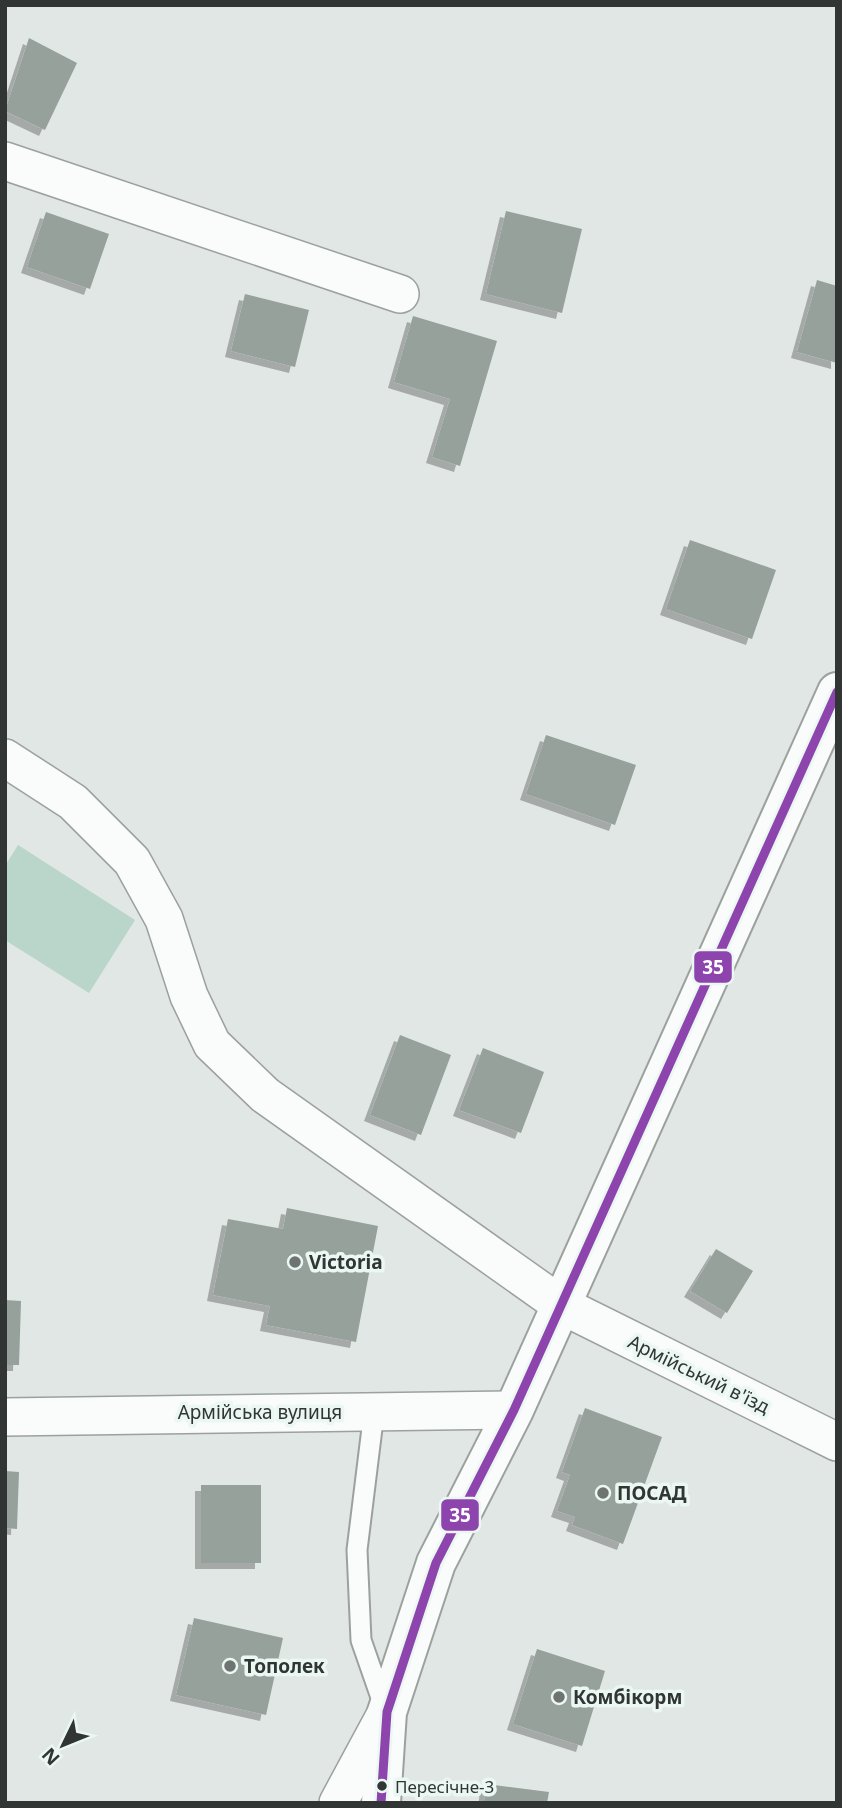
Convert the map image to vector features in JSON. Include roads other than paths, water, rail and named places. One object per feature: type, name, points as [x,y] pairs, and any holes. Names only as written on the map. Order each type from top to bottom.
[{"type":"main road","points":[[381,1803],[387,1712],[436,1563],[514,1410],[837,692]]},
{"type":"street","points":[[5,161],[400,294]]},
{"type":"street","name":"Армійський в'їзд","points":[[5,758],[73,802],[132,861],[164,919],[189,996],[212,1044],[265,1095],[561,1305],[837,1442]]},
{"type":"street","name":"Армійська вулиця","points":[[5,1417],[514,1410]]},
{"type":"street","points":[[338,1803],[387,1712]]},
{"type":"lane","points":[[374,1412],[357,1550],[360,1640],[387,1712]]},
{"type":"place","name":"Victoria","points":[[295,1262]]},
{"type":"place","name":"ПОСАД","points":[[603,1493]]},
{"type":"place","name":"Тополек","points":[[230,1666]]},
{"type":"place","name":"Комбікорм","points":[[559,1697]]},
{"type":"place","name":"Пересічне-3","points":[[382,1786]]}]
